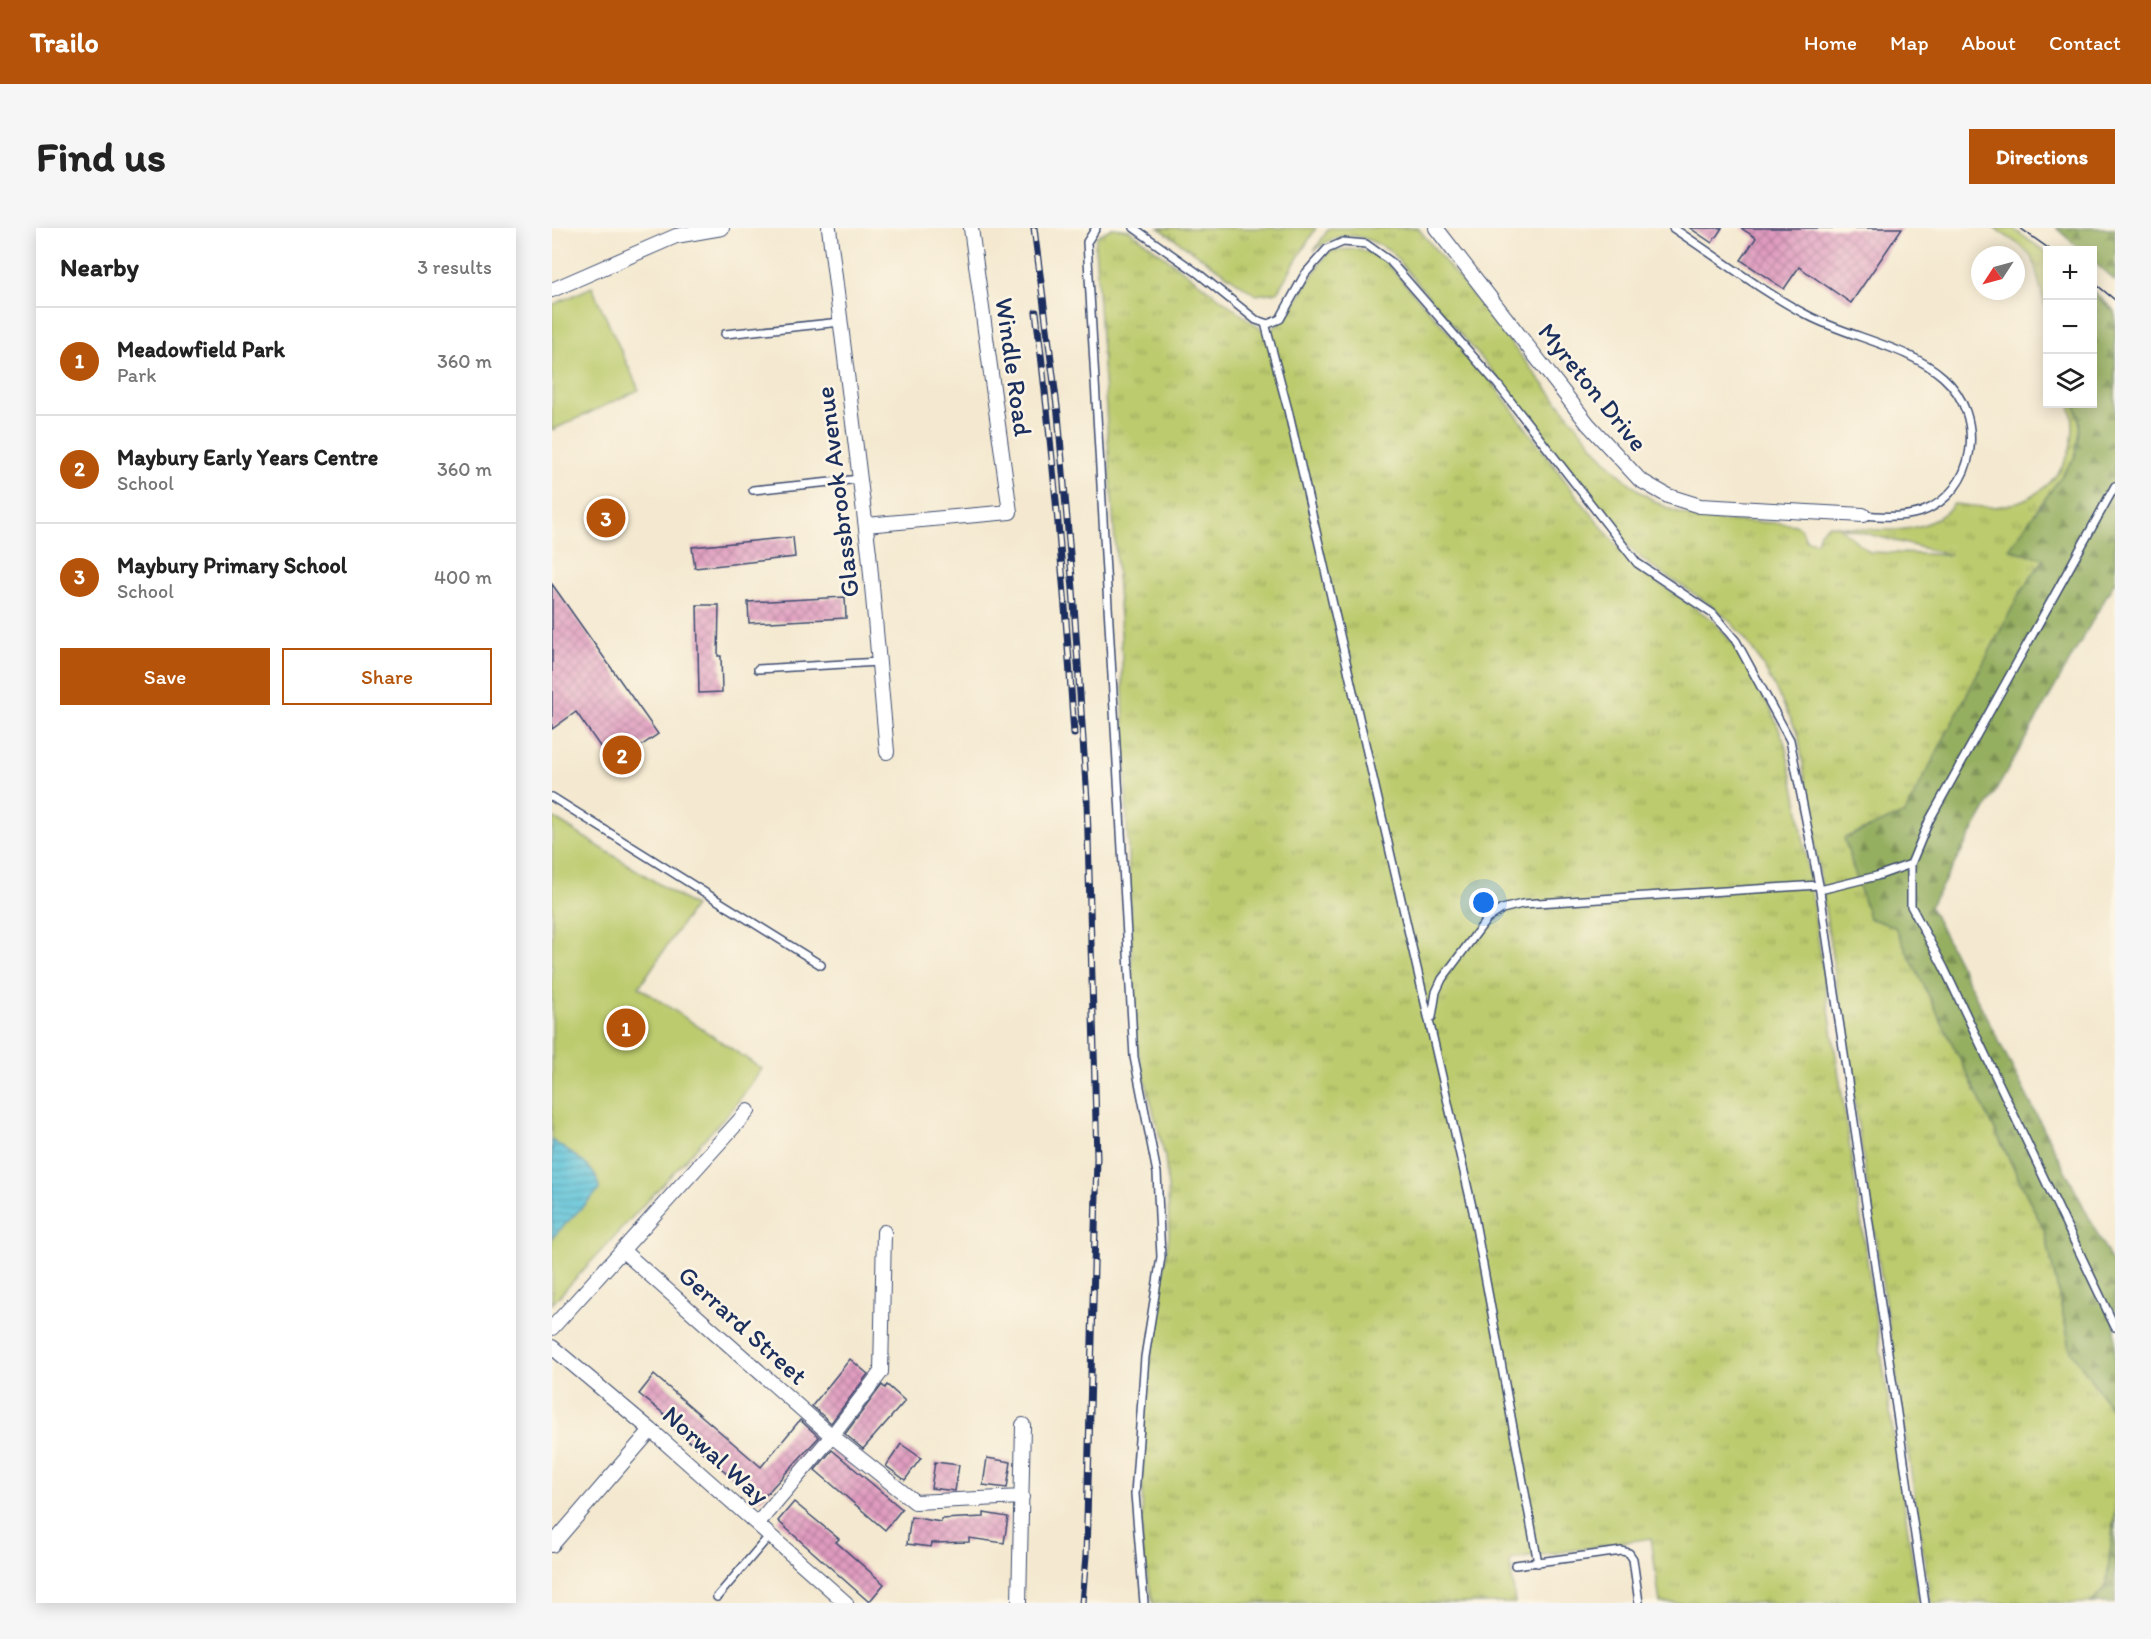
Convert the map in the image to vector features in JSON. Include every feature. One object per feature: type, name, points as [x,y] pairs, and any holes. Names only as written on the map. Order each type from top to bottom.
[{"type":"street","points":[[552,290],[676,236],[722,228]]},
{"type":"street","name":"Glassbrook Avenue","points":[[829,228],[866,525],[887,752]]},
{"type":"street","name":"Windle Road","points":[[866,525],[1010,512],[971,228]]},
{"type":"street","name":"Myreton Drive","points":[[1436,228],[1588,424],[1640,480],[1668,496],[1700,506],[1863,515]]},
{"type":"street","points":[[552,1328],[748,1111]]},
{"type":"street","points":[[757,1524],[832,1436],[881,1372],[884,1232]]},
{"type":"street","name":"Gerrard Street","points":[[623,1251],[832,1436],[915,1502],[1022,1497]]},
{"type":"street","name":"Norwal Way","points":[[552,1347],[651,1430],[846,1603]]},
{"type":"street","points":[[1019,1603],[1023,1425]]},
{"type":"street","points":[[552,1545],[651,1430]]},
{"type":"lane","points":[[1096,228],[1087,242],[1134,1057],[1157,1173],[1161,1257],[1144,1357],[1135,1494],[1144,1603]]},
{"type":"lane","points":[[1134,228],[1199,274],[1256,320],[1264,323],[1280,319],[1305,274],[1327,249],[1343,242],[1366,244],[1390,261],[1498,385],[1636,563],[1713,614],[1736,641],[1790,740],[1821,887],[1925,1603]]},
{"type":"lane","points":[[1673,228],[1807,315],[1921,362],[1943,377],[1963,402],[1972,426],[1970,452],[1962,475],[1940,502],[1921,512],[1889,518],[1863,515]]},
{"type":"lane","points":[[725,334],[841,322]]},
{"type":"lane","points":[[1264,323],[1293,432],[1473,1211],[1538,1563]]},
{"type":"lane","points":[[753,490],[860,479]]},
{"type":"lane","points":[[2115,486],[1929,821],[1911,864],[1911,906],[1944,968],[2115,1327]]},
{"type":"lane","points":[[758,669],[879,662]]},
{"type":"lane","points":[[552,797],[821,965]]},
{"type":"lane","points":[[1432,1026],[1433,1005],[1442,980],[1487,919],[1502,909],[1522,904],[1821,887],[1877,876],[1911,864]]},
{"type":"lane","points":[[717,1598],[770,1535]]},
{"type":"lane","points":[[1515,1565],[1622,1551],[1629,1553],[1633,1559],[1639,1603]]},
{"type":"green space","points":[[1112,228],[1129,230],[1265,332],[1275,327],[1284,318],[1331,250],[1360,249],[1382,258],[1486,374],[1572,490],[1632,564],[1714,621],[1735,646],[1771,709],[1785,744],[1798,805],[1919,1603],[1660,1603],[1651,1538],[1510,1560],[1515,1603],[1153,1603],[1142,1553],[1143,1407],[1169,1235],[1168,1190],[1165,1157],[1134,1036],[1121,633],[1095,246],[1097,236]]},
{"type":"green space","points":[[1159,228],[1316,228],[1277,292],[1256,295]]},
{"type":"green space","points":[[1329,228],[1418,228],[1599,453],[1623,478],[1649,498],[1678,512],[1712,520],[1796,525],[1802,530],[1806,540],[1817,542],[1820,532],[1828,525],[1878,530],[1912,528],[1941,516],[1954,504],[1996,507],[2036,494],[2060,470],[2068,456],[2073,422],[2071,408],[2097,408],[2097,295],[2115,311],[2115,486],[1869,918],[1895,927],[2045,1232],[2071,1351],[2115,1414],[2115,1510],[2106,1588],[2091,1603],[1931,1603],[1798,733],[1766,671],[1747,641],[1724,616],[1701,598],[1652,567],[1630,548],[1493,372],[1391,252],[1361,237],[1342,236],[1314,251]],"holes":[[[1837,526],[1950,555],[1870,552]]]},
{"type":"green space","points":[[1994,228],[2012,228],[2043,250],[2043,298],[2033,259],[2025,250],[2025,246],[2021,246]]},
{"type":"green space","points":[[2056,228],[2115,228],[2115,281],[2097,265],[2097,246],[2076,246]]},
{"type":"green space","points":[[592,287],[639,390],[552,430],[552,305]]},
{"type":"green space","points":[[2097,297],[2115,312],[2115,581],[1930,907],[2115,1268],[2115,1414],[2071,1351],[2045,1232],[1895,927],[1869,918],[1844,838],[1905,813],[2020,593],[2044,559],[2009,549],[2075,457],[2080,425],[2076,408],[2097,408]]},
{"type":"green space","points":[[552,817],[694,906],[639,987],[762,1069],[734,1107],[552,1304]]},
{"type":"green space","points":[[2115,1510],[2115,1603],[2091,1603],[2106,1588]]},
{"type":"water","points":[[552,1140],[589,1168],[595,1175],[599,1190],[552,1238]]},
{"type":"building","points":[[1690,228],[1722,228],[1712,243]]},
{"type":"building","points":[[1741,228],[1902,228],[1851,303],[1799,267],[1784,289],[1741,260],[1756,238]]},
{"type":"building","points":[[793,537],[795,557],[695,568],[692,547]]},
{"type":"building","points":[[552,584],[658,734],[613,765],[576,712],[552,729]]},
{"type":"building","points":[[845,597],[846,618],[749,623],[748,602]]},
{"type":"building","points":[[697,605],[719,605],[718,656],[721,656],[722,692],[699,693]]},
{"type":"building","points":[[850,1359],[868,1374],[831,1423],[812,1406]]},
{"type":"building","points":[[654,1375],[761,1467],[800,1420],[819,1437],[760,1501],[671,1426],[674,1422],[639,1394]]},
{"type":"building","points":[[882,1385],[885,1388],[887,1385],[905,1401],[863,1449],[845,1434]]},
{"type":"building","points":[[901,1444],[921,1458],[905,1480],[886,1466]]},
{"type":"building","points":[[832,1450],[902,1509],[885,1530],[815,1470]]},
{"type":"building","points":[[987,1458],[1011,1462],[1007,1488],[983,1485]]},
{"type":"building","points":[[935,1462],[959,1465],[955,1491],[931,1488]]},
{"type":"building","points":[[794,1502],[839,1539],[836,1542],[884,1584],[869,1602],[778,1521]]},
{"type":"building","points":[[984,1513],[1008,1517],[1004,1543],[969,1538],[969,1542],[932,1543],[931,1547],[907,1544],[911,1517],[941,1522],[941,1519],[984,1517]]},
{"type":"tram line","points":[[2020,228],[2045,246]]},
{"type":"tram line","points":[[2097,285],[2115,300]]},
{"type":"railway","points":[[1034,228],[1058,414],[1073,589],[1087,800],[1097,1158],[1086,1556],[1082,1603]]},
{"type":"railway","points":[[1036,312],[1058,523],[1074,734]]},
{"type":"place","name":"Maybury Primary School","points":[[606,518]]},
{"type":"place","name":"Maybury Early Years Centre","points":[[622,755]]},
{"type":"place","name":"Meadowfield Park","points":[[626,1028]]}]
